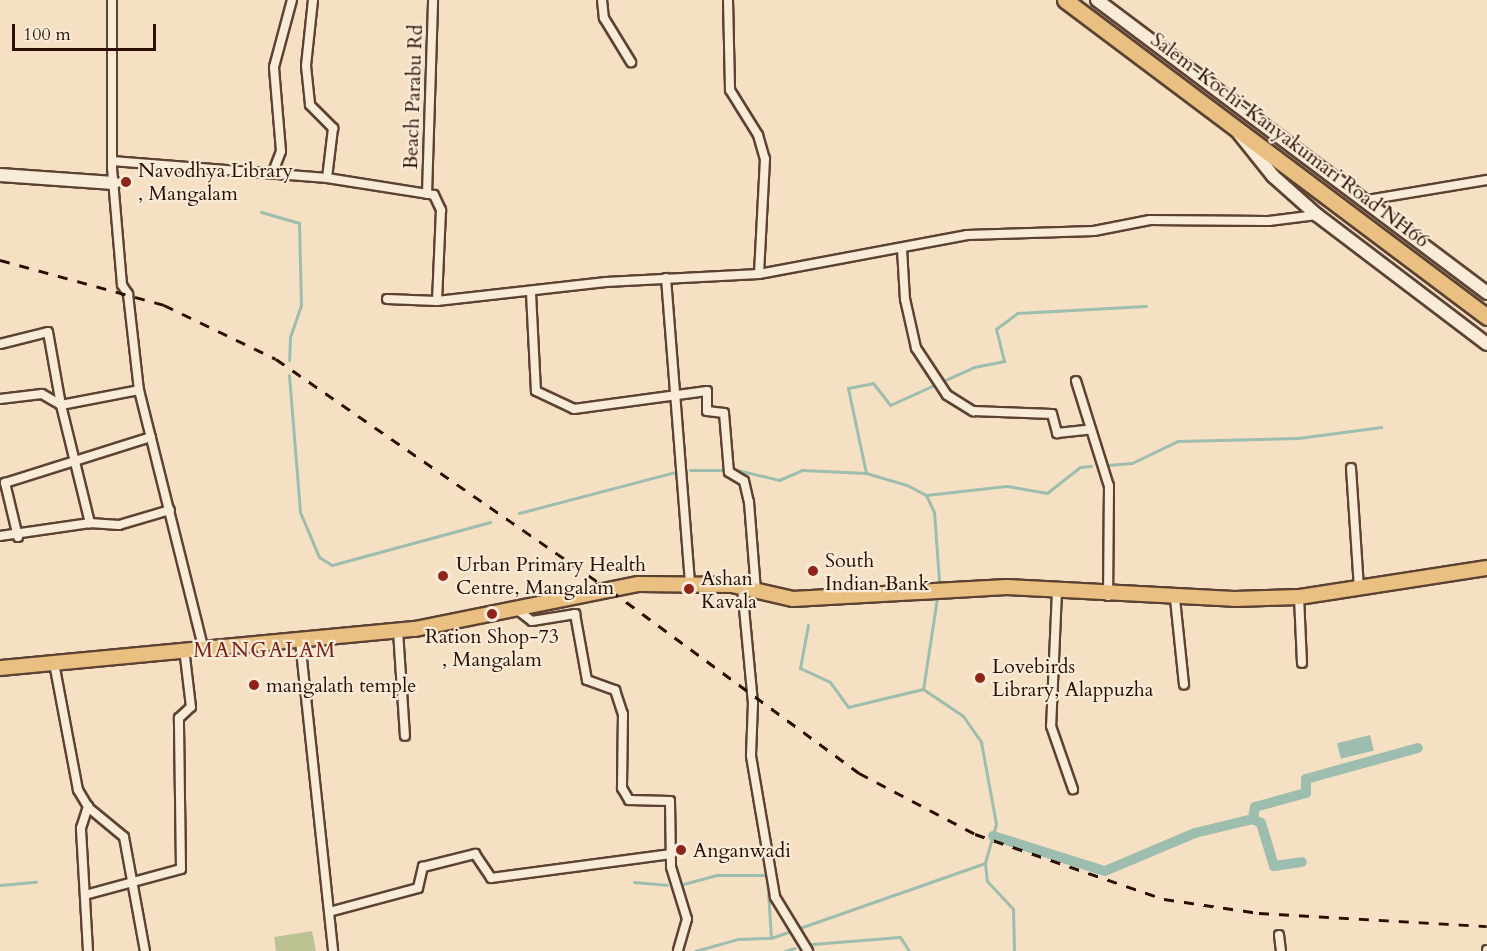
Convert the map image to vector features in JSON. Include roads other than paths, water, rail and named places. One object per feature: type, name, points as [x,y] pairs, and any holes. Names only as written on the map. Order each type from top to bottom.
[{"type":"highway","name":"Salem-Kochi-Kanyakumari Road NH66","points":[[1065,0],[1266,146],[1487,316]]},
{"type":"main road","points":[[0,668],[203,646],[300,641],[398,631],[519,611],[639,584],[690,583],[742,587],[793,599],[844,600],[918,591],[1057,591],[1175,599],[1299,597],[1487,568]]},
{"type":"street","points":[[112,0],[112,161],[122,285],[128,294],[139,390],[203,646]]},
{"type":"street","points":[[273,172],[281,151],[274,67],[292,0]]},
{"type":"street","points":[[313,0],[306,66],[310,105],[333,128],[327,178]]},
{"type":"street","name":"Beach Parabu Rd","points":[[427,194],[433,0]]},
{"type":"street","points":[[602,0],[604,18],[632,62]]},
{"type":"street","points":[[728,0],[730,90],[763,146],[765,159],[759,274]]},
{"type":"street","points":[[1097,0],[1367,200],[1487,293]]},
{"type":"street","points":[[1230,120],[1239,141],[1317,215],[1487,344]]},
{"type":"street","points":[[112,161],[273,172],[427,194],[440,201],[441,210],[437,302]]},
{"type":"street","points":[[0,175],[114,183]]},
{"type":"street","points":[[1367,200],[1487,180]]},
{"type":"street","points":[[387,299],[437,302],[666,278],[759,274],[967,235],[1094,231],[1150,220],[1269,221],[1317,215]]},
{"type":"street","points":[[902,249],[905,299],[916,348],[947,395],[973,411],[1052,414],[1056,433],[1088,430]]},
{"type":"street","points":[[666,278],[690,583]]},
{"type":"street","points":[[531,293],[536,391],[574,409],[707,392],[707,411],[723,413],[729,472],[744,481],[749,502],[756,590]]},
{"type":"street","points":[[0,344],[48,332],[73,462],[90,524]]},
{"type":"street","points":[[1076,381],[1088,430],[1109,486],[1108,596]]},
{"type":"street","points":[[0,399],[42,394],[61,405],[139,390]]},
{"type":"street","points":[[18,537],[5,483],[151,437]]},
{"type":"street","points":[[1351,468],[1359,589]]},
{"type":"street","points":[[0,537],[18,537],[90,524],[119,525],[170,510]]},
{"type":"street","points":[[742,587],[753,703],[751,756],[778,906],[790,929],[808,951]]},
{"type":"street","points":[[1057,591],[1051,726],[1072,789]]},
{"type":"street","points":[[1299,597],[1302,663]]},
{"type":"street","points":[[1175,599],[1184,685]]},
{"type":"street","points":[[519,611],[532,621],[575,614],[587,680],[615,690],[623,714],[622,788],[629,800],[670,801],[671,854],[687,919],[678,951]]},
{"type":"street","points":[[398,631],[405,736]]},
{"type":"street","points":[[300,641],[333,951]]},
{"type":"street","points":[[85,895],[181,869],[179,718],[190,707],[184,648]]},
{"type":"street","points":[[54,663],[78,790],[88,806],[124,837],[146,951]]},
{"type":"street","points":[[88,806],[81,828],[88,951]]},
{"type":"street","points":[[329,912],[418,888],[423,867],[475,854],[491,878],[671,854]]},
{"type":"street","points":[[1279,935],[1281,951]]},
{"type":"waterway","points":[[261,212],[299,223],[301,305],[290,337],[289,360]]},
{"type":"waterway","points":[[866,473],[848,388],[873,383],[890,405],[974,367],[1004,361],[996,329],[1017,313],[1146,306]]},
{"type":"waterway","points":[[289,375],[300,512],[319,557],[332,565],[490,522]]},
{"type":"waterway","points":[[1108,465],[1132,463],[1178,441],[1298,438],[1381,427]]},
{"type":"waterway","points":[[926,495],[1007,486],[1047,493],[1080,467],[1091,466]]},
{"type":"waterway","points":[[733,469],[779,480],[802,470],[866,473],[907,485],[926,495],[934,512],[939,580]]},
{"type":"waterway","points":[[690,470],[723,470]]},
{"type":"waterway","points":[[519,513],[675,472]]},
{"type":"waterway","points":[[937,598],[923,689],[963,716],[981,742],[996,824],[985,863],[987,881],[1013,909],[1014,951]]},
{"type":"waterway","points":[[808,625],[800,668],[830,682],[848,707],[923,689]]},
{"type":"waterway","points":[[993,836],[1105,871],[1195,833],[1253,819],[1255,807],[1306,793],[1306,779],[1418,748]]},
{"type":"waterway","points":[[1253,819],[1261,823],[1274,866],[1302,862]]},
{"type":"waterway","points":[[695,951],[738,939],[771,938],[985,863]]},
{"type":"waterway","points":[[683,884],[717,875],[767,875],[771,938]]},
{"type":"waterway","points":[[0,885],[36,882]]},
{"type":"waterway","points":[[634,882],[667,885]]},
{"type":"waterway","points":[[812,944],[900,937],[909,951]]},
{"type":"waterway","points":[[785,951],[795,948]]},
{"type":"railway","points":[[0,260],[164,305],[276,359],[610,590],[859,773],[975,834],[1164,899],[1259,913],[1487,926]]},
{"type":"place","name":"Navodhya Library , Mangalam","points":[[126,182]]},
{"type":"place","name":"South Indian Bank","points":[[813,571]]},
{"type":"place","name":"Urban Primary Health Centre, Mangalam","points":[[443,576]]},
{"type":"place","name":"Ashan Kavala","points":[[689,589]]},
{"type":"place","name":"Ration Shop-73 , Mangalam","points":[[492,614]]},
{"type":"place","name":"Lovebirds Library, Alappuzha","points":[[980,678]]},
{"type":"place","name":"mangalath temple","points":[[254,685]]},
{"type":"place","name":"Anganwadi","points":[[681,850]]},
{"type":"district","name":"MANGALAM","points":[[265,651]]}]
